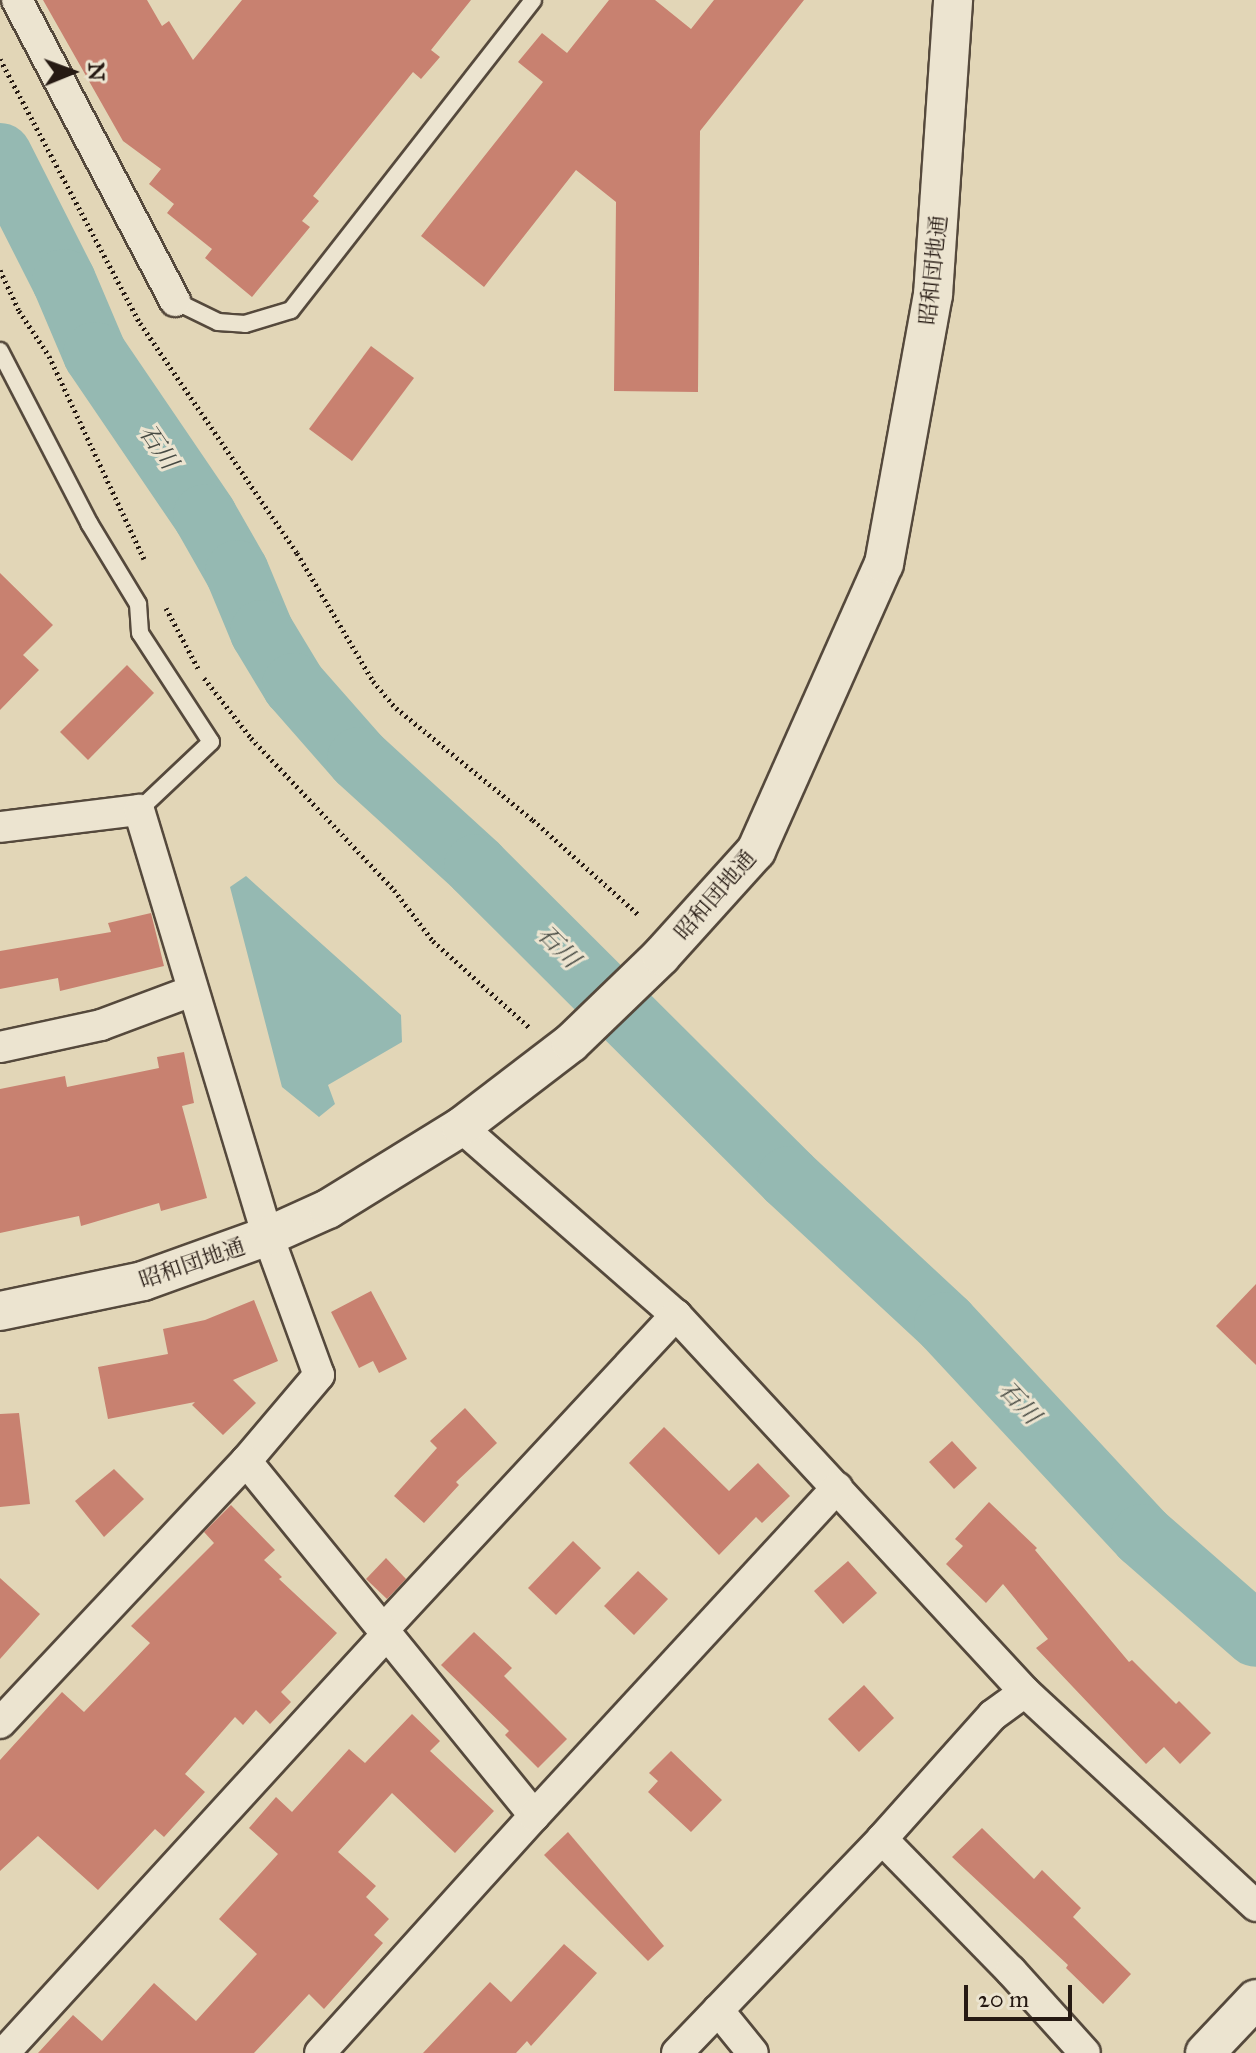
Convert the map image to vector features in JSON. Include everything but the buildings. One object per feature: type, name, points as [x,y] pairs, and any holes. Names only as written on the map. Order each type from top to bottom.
[{"type":"street","points":[[17,0],[175,301]]},
{"type":"street","name":"昭和団地通","points":[[0,1311],[143,1281],[268,1236],[328,1209],[461,1127],[571,1043],[661,956],[756,851],[884,564],[933,295],[953,0]]},
{"type":"street","points":[[0,827],[139,810],[268,1236],[319,1375],[246,1461],[0,1723]]},
{"type":"street","points":[[0,1047],[101,1025],[192,991]]},
{"type":"street","points":[[461,1127],[676,1315],[1025,1692],[1256,1906]]},
{"type":"street","points":[[4,2053],[676,1315]]},
{"type":"street","points":[[246,1461],[534,1816]]},
{"type":"street","points":[[320,2053],[837,1488]]},
{"type":"street","points":[[677,2053],[882,1839],[993,1715],[1025,1692]]},
{"type":"street","points":[[882,1839],[1011,1971],[1085,2053]]},
{"type":"street","points":[[1205,2053],[1256,1999]]},
{"type":"street","points":[[718,2010],[753,2053]]},
{"type":"lane","points":[[175,301],[218,322],[245,324],[291,310],[533,0]]},
{"type":"lane","points":[[0,351],[89,523],[138,604],[140,633],[211,742],[139,810]]},
{"type":"path","points":[[0,59],[140,323],[297,553],[373,681],[396,708],[533,820],[639,915]]},
{"type":"path","points":[[0,270],[19,311],[49,356],[147,564]]},
{"type":"path","points":[[165,606],[202,675],[251,738],[394,890],[433,941],[531,1029]]},
{"type":"water","points":[[246,876],[401,1015],[402,1042],[328,1085],[335,1104],[319,1117],[282,1087],[230,887]]},
{"type":"waterway","name":"石川","points":[[0,155],[64,281],[95,354],[205,516],[237,572],[262,632],[294,685],[359,759],[476,866],[789,1178],[946,1324],[1143,1536],[1256,1635]]}]
